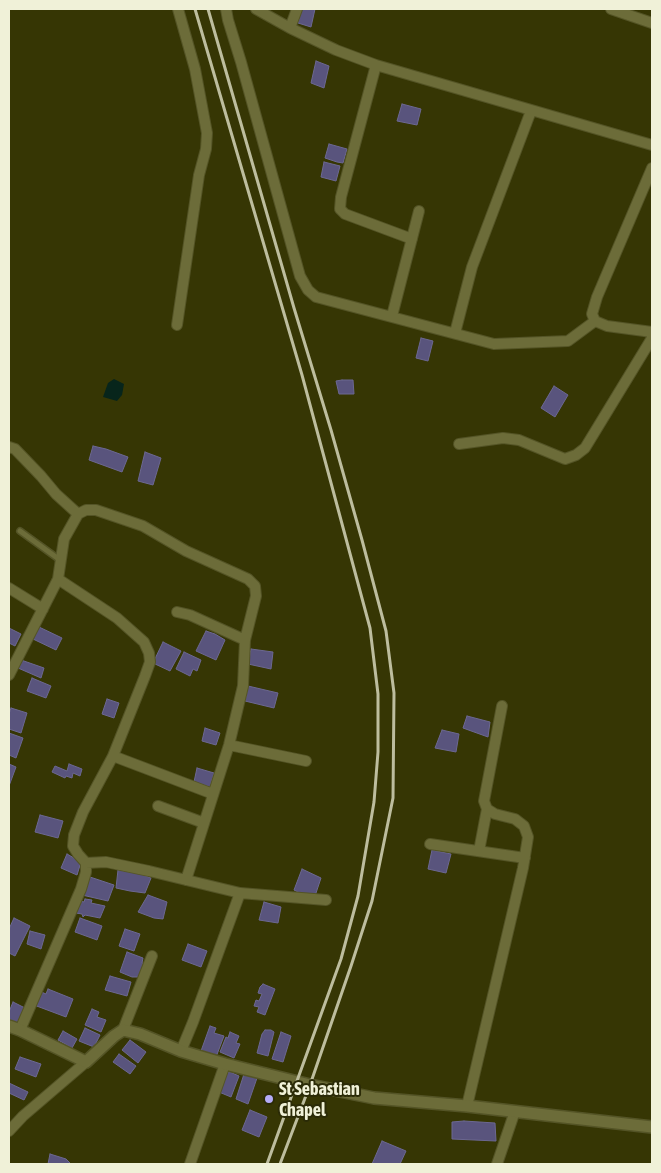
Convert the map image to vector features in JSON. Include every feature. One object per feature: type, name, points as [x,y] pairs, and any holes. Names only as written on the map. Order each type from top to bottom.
[{"type":"street","points":[[177,325],[207,133],[195,69],[178,9]]},
{"type":"street","points":[[226,9],[300,276],[308,290],[316,296],[494,344],[568,341],[595,322]]},
{"type":"street","points":[[256,9],[336,50],[376,65],[652,146]]},
{"type":"street","points":[[290,28],[297,9]]},
{"type":"street","points":[[611,9],[652,23]]},
{"type":"street","points":[[376,65],[341,198],[340,209],[345,214],[412,239]]},
{"type":"street","points":[[455,333],[472,267],[531,111]]},
{"type":"street","points":[[595,322],[592,314],[597,297],[652,168]]},
{"type":"street","points":[[392,316],[419,210]]},
{"type":"street","points":[[595,322],[607,326],[652,332]]},
{"type":"street","points":[[459,444],[503,438],[519,440],[565,459],[576,455],[585,448],[652,338]]},
{"type":"street","points":[[9,447],[15,449],[56,494],[78,514]]},
{"type":"street","points":[[9,676],[13,655],[43,609],[58,579],[64,539],[78,514],[86,510],[96,510],[144,526],[186,551],[248,579],[255,586],[256,596],[244,640],[243,686],[230,745],[186,880]]},
{"type":"street","points":[[20,1030],[81,890],[86,872],[86,863],[73,846],[74,835],[83,812],[113,756],[150,662],[149,653],[144,642],[117,618],[58,579]]},
{"type":"street","points":[[9,588],[43,609]]},
{"type":"street","points":[[176,612],[190,615],[244,640]]},
{"type":"street","points":[[479,851],[487,809],[484,801],[502,706]]},
{"type":"street","points":[[230,745],[306,761]]},
{"type":"street","points":[[113,756],[214,794]]},
{"type":"street","points":[[158,806],[204,824]]},
{"type":"street","points":[[468,1106],[525,858],[528,837],[524,826],[515,820],[495,814],[487,809]]},
{"type":"street","points":[[430,844],[525,858]]},
{"type":"street","points":[[86,863],[106,862],[240,893],[326,900]]},
{"type":"street","points":[[181,1051],[240,893]]},
{"type":"street","points":[[9,1131],[23,1116],[114,1036],[124,1030],[152,956]]},
{"type":"street","points":[[9,1026],[86,1062]]},
{"type":"street","points":[[124,1030],[140,1034],[181,1051],[225,1064],[310,1085],[374,1098],[468,1106],[652,1127]]},
{"type":"street","points":[[190,1164],[225,1064]]},
{"type":"street","points":[[497,1164],[515,1111]]},
{"type":"lane","points":[[20,531],[61,560]]},
{"type":"shaded area","points":[[114,379],[124,384],[122,395],[117,401],[103,397],[108,383]]},
{"type":"building","points":[[301,9],[315,9],[311,27],[298,23]]},
{"type":"building","points":[[316,61],[329,66],[324,88],[311,83]]},
{"type":"building","points":[[402,104],[421,109],[417,125],[397,121]]},
{"type":"building","points":[[329,144],[347,149],[343,163],[325,158]]},
{"type":"building","points":[[324,162],[340,166],[336,181],[321,177]]},
{"type":"building","points":[[421,338],[433,341],[428,361],[416,358]]},
{"type":"building","points":[[353,380],[354,394],[339,394],[336,381]]},
{"type":"building","points":[[554,386],[568,395],[555,417],[541,408]]},
{"type":"building","points":[[93,446],[128,457],[122,472],[89,460]]},
{"type":"building","points":[[145,452],[161,458],[153,485],[138,481]]},
{"type":"building","points":[[39,627],[62,638],[56,650],[33,639]]},
{"type":"building","points":[[9,628],[21,634],[15,646],[9,643]]},
{"type":"building","points":[[206,631],[225,640],[216,660],[196,651]]},
{"type":"building","points":[[163,642],[181,651],[170,671],[153,663]]},
{"type":"building","points":[[251,649],[273,652],[271,669],[248,664]]},
{"type":"building","points":[[184,652],[201,660],[197,671],[193,669],[190,676],[176,669]]},
{"type":"building","points":[[21,660],[44,668],[41,678],[18,668]]},
{"type":"building","points":[[32,678],[51,686],[46,698],[27,691]]},
{"type":"building","points":[[248,686],[278,693],[274,708],[245,701]]},
{"type":"building","points":[[107,699],[119,703],[114,718],[102,714]]},
{"type":"building","points":[[11,708],[27,713],[21,733],[9,729]]},
{"type":"building","points":[[467,716],[490,722],[488,737],[463,728]]},
{"type":"building","points":[[205,728],[220,733],[216,745],[202,741]]},
{"type":"building","points":[[442,730],[459,734],[456,752],[435,748]]},
{"type":"building","points":[[9,733],[23,738],[16,758],[9,755]]},
{"type":"building","points":[[9,764],[16,767],[9,786]]},
{"type":"building","points":[[69,764],[82,769],[80,776],[73,773],[72,778],[66,776],[65,778],[52,772],[55,766],[67,771]]},
{"type":"building","points":[[197,768],[214,773],[210,787],[194,782]]},
{"type":"building","points":[[40,815],[63,821],[58,838],[35,832]]},
{"type":"building","points":[[432,850],[451,854],[446,873],[428,869]]},
{"type":"building","points":[[67,854],[81,862],[77,875],[61,868]]},
{"type":"building","points":[[302,869],[321,878],[315,896],[306,896],[294,890]]},
{"type":"building","points":[[118,870],[141,874],[151,878],[145,893],[116,888]]},
{"type":"building","points":[[90,877],[114,885],[108,901],[82,895]]},
{"type":"building","points":[[148,895],[167,902],[163,919],[138,912]]},
{"type":"building","points":[[85,899],[92,900],[91,903],[105,906],[100,918],[85,915],[83,917],[82,914],[76,913],[80,901],[84,902]]},
{"type":"building","points":[[264,902],[281,907],[278,923],[259,920]]},
{"type":"building","points":[[14,918],[30,926],[15,956],[9,953],[9,929]]},
{"type":"building","points":[[80,918],[102,926],[97,940],[75,932]]},
{"type":"building","points":[[125,929],[140,934],[134,951],[119,946]]},
{"type":"building","points":[[30,931],[45,935],[41,949],[27,944]]},
{"type":"building","points":[[188,944],[207,951],[201,967],[182,960]]},
{"type":"building","points":[[127,952],[143,958],[142,963],[145,964],[141,977],[132,977],[120,972]]},
{"type":"building","points":[[110,976],[131,982],[127,996],[105,990]]},
{"type":"building","points":[[263,984],[275,989],[265,1015],[257,1012],[259,1007],[254,1006],[256,1000],[259,1001],[262,994],[258,993]]},
{"type":"building","points":[[48,989],[73,999],[66,1017],[34,1005],[39,991],[46,994]]},
{"type":"building","points":[[13,1002],[25,1008],[17,1023],[9,1019],[9,1012]]},
{"type":"building","points":[[92,1009],[99,1012],[97,1017],[106,1020],[101,1032],[85,1025]]},
{"type":"building","points":[[210,1026],[216,1028],[214,1033],[224,1036],[216,1057],[201,1051]]},
{"type":"building","points":[[85,1028],[100,1035],[94,1047],[79,1041]]},
{"type":"building","points":[[265,1030],[274,1032],[268,1056],[257,1053],[262,1034]]},
{"type":"building","points":[[63,1031],[77,1039],[72,1048],[58,1040]]},
{"type":"building","points":[[230,1032],[239,1036],[236,1043],[240,1044],[234,1058],[220,1052]]},
{"type":"building","points":[[281,1032],[291,1036],[283,1062],[272,1059]]},
{"type":"building","points":[[130,1040],[146,1052],[138,1063],[122,1050]]},
{"type":"building","points":[[119,1054],[136,1066],[130,1074],[113,1062]]},
{"type":"building","points":[[20,1057],[41,1064],[36,1077],[15,1069]]},
{"type":"building","points":[[230,1072],[239,1076],[231,1097],[219,1092],[226,1073]]},
{"type":"building","points":[[244,1074],[257,1078],[248,1104],[236,1099]]},
{"type":"building","points":[[9,1083],[28,1092],[24,1100],[9,1093]]},
{"type":"building","points":[[250,1110],[267,1117],[259,1137],[242,1130]]},
{"type":"building","points":[[452,1122],[495,1123],[496,1141],[452,1139]]},
{"type":"building","points":[[382,1141],[406,1151],[400,1164],[372,1164]]},
{"type":"building","points":[[50,1154],[66,1159],[71,1164],[48,1164]]},
{"type":"railway","points":[[195,9],[302,375],[370,628],[378,694],[378,752],[374,802],[358,896],[341,959],[267,1164]]},
{"type":"railway","points":[[208,9],[362,540],[386,631],[394,693],[393,798],[372,901],[310,1085],[280,1164]]},
{"type":"place","name":"St Sebastian Chapel","points":[[269,1099]]}]
